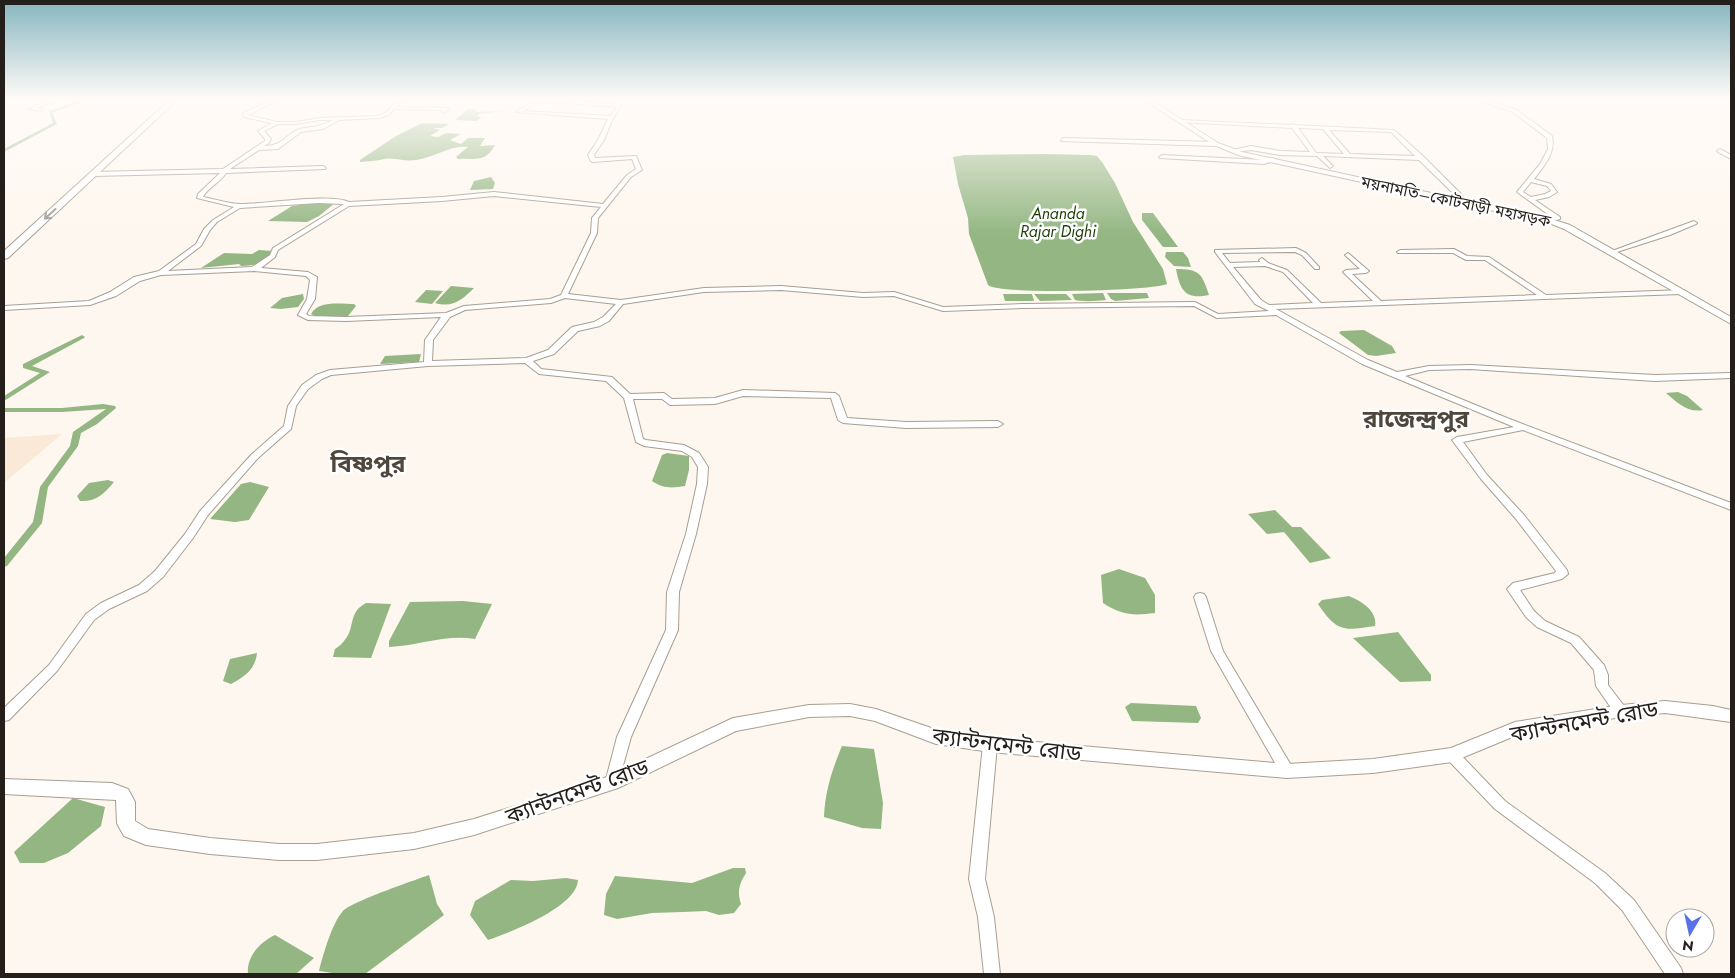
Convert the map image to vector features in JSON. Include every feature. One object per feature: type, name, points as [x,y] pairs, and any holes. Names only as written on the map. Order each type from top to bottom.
[{"type":"highway","points":[[4,244],[116,144]]},
{"type":"highway","points":[[4,256],[93,174],[121,144]]},
{"type":"main road","name":"ময়নামতি–কোটবাড়ী মহাসড়ক","points":[[1216,144],[1240,154],[1569,224],[1731,317]]},
{"type":"main road","name":"ময়নামতি–কোটবাড়ী মহাসড়ক","points":[[1221,144],[1235,150],[1271,160]]},
{"type":"main road","name":"ময়নামতি–কোটবাড়ী মহাসড়ক","points":[[1554,220],[1731,321]]},
{"type":"main road","name":"ক্যান্টনমেন্ট রোড","points":[[4,787],[112,791],[122,794],[126,802],[126,823],[131,830],[146,837],[210,846],[279,852],[316,852],[414,841],[474,827],[612,783],[733,725],[809,711],[850,710],[867,713],[936,738],[990,745],[1287,771],[1373,766],[1452,755],[1516,729],[1621,711],[1665,707],[1713,712],[1731,716]]},
{"type":"street","points":[[264,144],[224,171],[221,178],[204,189],[200,198],[239,206],[319,200],[342,201],[348,204]]},
{"type":"street","points":[[260,148],[276,148],[282,144]]},
{"type":"street","points":[[564,296],[594,233],[595,218],[629,176],[637,172],[639,168],[634,157],[593,160],[591,155],[599,144]]},
{"type":"street","points":[[1206,144],[1216,144]]},
{"type":"street","points":[[1306,144],[1314,154]]},
{"type":"street","points":[[1338,144],[1347,154]]},
{"type":"street","points":[[1406,144],[1461,200]]},
{"type":"street","points":[[1551,144],[1551,149],[1532,180],[1520,192],[1556,217],[1554,220]]},
{"type":"street","points":[[1235,150],[1251,148],[1278,153],[1422,158]]},
{"type":"street","points":[[1720,151],[1731,157]]},
{"type":"street","points":[[1321,154],[1319,155],[1330,166]]},
{"type":"street","points":[[1162,157],[1271,160]]},
{"type":"street","points":[[93,174],[324,168]]},
{"type":"street","points":[[1529,199],[1547,196],[1554,192],[1549,185],[1532,180]]},
{"type":"street","points":[[254,269],[273,256],[275,250],[348,204],[494,194],[606,206]]},
{"type":"street","points":[[161,273],[199,245],[207,229],[216,221],[239,206]]},
{"type":"street","points":[[1615,251],[1668,234],[1694,223]]},
{"type":"street","points":[[1253,250],[1266,264]]},
{"type":"street","points":[[1317,268],[1304,254],[1296,250],[1217,251],[1253,298],[1365,362],[1524,428],[1731,507]]},
{"type":"street","points":[[1400,252],[1454,251],[1466,258],[1487,258],[1546,298]]},
{"type":"street","points":[[1348,255],[1366,271],[1346,272],[1380,304]]},
{"type":"street","points":[[1228,265],[1266,264],[1285,271],[1320,306]]},
{"type":"street","points":[[4,308],[90,303],[114,294],[137,279],[161,273],[254,269],[308,274],[314,279],[311,299],[302,315],[308,318],[346,319],[394,316],[447,316],[464,308],[551,301],[564,296],[621,302],[704,290],[781,288],[863,295],[894,294],[944,309],[1195,304],[1217,316],[1278,313]]},
{"type":"street","points":[[1267,307],[1681,292]]},
{"type":"street","points":[[4,716],[53,668],[90,617],[105,606],[143,588],[159,574],[189,536],[204,513],[255,456],[288,427],[292,406],[305,387],[319,377],[330,373],[428,364],[528,360],[552,352],[576,329],[597,324],[606,319],[621,302]]},
{"type":"street","points":[[428,364],[429,340],[447,316]]},
{"type":"street","points":[[528,360],[539,371],[609,379],[628,397],[639,440],[644,443],[684,448],[696,455],[703,467],[702,484],[691,534],[673,592],[672,630],[624,737],[612,783]]},
{"type":"street","points":[[1397,375],[1429,368],[1470,367],[1655,378],[1731,376]]},
{"type":"street","points":[[628,397],[664,396],[670,402],[679,402],[715,401],[743,393],[835,396],[843,420],[906,425],[998,424]]},
{"type":"street","points":[[1524,428],[1457,440],[1484,477],[1520,517],[1561,570],[1562,574],[1558,576],[1516,586],[1513,589],[1515,594],[1530,614],[1541,624],[1575,640],[1600,668],[1602,686],[1621,711]]},
{"type":"street","points":[[1200,597],[1217,651],[1287,771]]},
{"type":"street","points":[[990,745],[977,879],[986,917],[992,974]]},
{"type":"street","points":[[1452,755],[1500,805],[1600,878],[1628,905],[1675,974]]},
{"type":"shaded area","points":[[62,434],[4,483],[4,438]]},
{"type":"water","points":[[385,144],[495,145],[488,155],[480,158],[458,159],[456,157],[468,147],[461,147],[416,160],[388,159],[360,162],[360,160]]},
{"type":"water","name":"Ananda Rajar Dighi","points":[[1046,154],[1097,156],[1115,183],[1133,222],[1163,269],[1167,284],[1134,289],[1075,291],[1018,290],[988,285],[969,234],[968,218],[958,184],[953,157],[964,155]]},
{"type":"water","points":[[491,177],[495,183],[493,189],[470,190],[474,181]]},
{"type":"water","points":[[319,202],[335,203],[319,216],[307,222],[268,221],[292,206]]},
{"type":"water","points":[[1142,213],[1153,213],[1178,247],[1163,247],[1142,220]]},
{"type":"water","points":[[259,250],[272,251],[266,259],[255,265],[241,266],[239,264],[201,268],[224,253],[252,254]]},
{"type":"water","points":[[1166,252],[1183,252],[1188,258],[1191,267],[1174,266],[1165,257]]},
{"type":"water","points":[[1176,269],[1195,271],[1202,277],[1209,295],[1194,296],[1185,292],[1179,283]]},
{"type":"water","points":[[451,286],[474,288],[452,304],[435,303]]},
{"type":"water","points":[[426,290],[443,291],[432,304],[415,302]]},
{"type":"water","points":[[1103,293],[1106,300],[1075,300],[1072,294]]},
{"type":"water","points":[[1107,293],[1147,293],[1149,298],[1115,301]]},
{"type":"water","points":[[303,294],[304,299],[298,307],[270,308],[282,298]]},
{"type":"water","points":[[1003,294],[1032,294],[1034,301],[1005,301]]},
{"type":"water","points":[[1034,294],[1066,294],[1072,300],[1040,301]]},
{"type":"water","points":[[337,303],[354,304],[356,306],[348,316],[315,316],[311,314],[314,310],[324,305]]},
{"type":"water","points":[[1364,330],[1392,346],[1396,353],[1376,356],[1368,355],[1339,333],[1341,331]]},
{"type":"water","points":[[421,354],[419,362],[380,364],[385,356]]},
{"type":"water","points":[[1678,392],[1687,396],[1703,410],[1687,409],[1666,393]]},
{"type":"water","points":[[667,453],[689,456],[689,470],[685,486],[668,487],[652,481],[662,455]]},
{"type":"water","points":[[108,480],[114,482],[103,494],[95,499],[80,501],[77,496],[89,483]]},
{"type":"water","points":[[250,482],[269,487],[249,520],[235,522],[210,519],[241,484]]},
{"type":"water","points":[[1275,510],[1292,527],[1301,527],[1331,558],[1310,563],[1284,532],[1267,534],[1248,514]]},
{"type":"water","points":[[1119,569],[1145,578],[1155,595],[1155,613],[1127,614],[1103,603],[1101,575]]},
{"type":"water","points":[[1349,596],[1368,607],[1374,616],[1375,626],[1348,629],[1336,625],[1318,604],[1322,600]]},
{"type":"water","points":[[463,601],[492,604],[475,639],[442,639],[389,647],[389,641],[410,602]]},
{"type":"water","points":[[366,603],[391,604],[371,658],[333,657],[335,649],[348,636],[356,611]]},
{"type":"water","points":[[1398,632],[1431,675],[1431,681],[1400,682],[1353,638]]},
{"type":"water","points":[[257,653],[252,668],[245,675],[231,684],[223,681],[230,659]]},
{"type":"water","points":[[1131,703],[1196,706],[1201,718],[1198,723],[1132,721],[1125,707]]},
{"type":"water","points":[[842,746],[874,749],[883,803],[881,829],[862,828],[824,817],[830,781]]},
{"type":"water","points":[[73,798],[105,807],[101,826],[68,853],[44,863],[20,863],[14,852]]},
{"type":"water","points":[[733,868],[745,868],[746,873],[739,888],[741,904],[734,913],[719,915],[706,911],[652,913],[617,919],[604,915],[606,894],[615,876],[692,883]]},
{"type":"water","points":[[429,875],[437,904],[444,915],[365,974],[339,974],[319,971],[325,948],[343,911],[370,897]]},
{"type":"water","points":[[566,878],[578,880],[575,890],[567,900],[526,925],[488,940],[470,915],[475,901],[511,880],[533,881]]},
{"type":"water","points":[[275,935],[314,958],[296,974],[248,974],[249,962],[255,951]]},
{"type":"waterway","points":[[4,151],[17,144]]},
{"type":"waterway","points":[[4,399],[46,372],[26,366],[82,337]]},
{"type":"waterway","points":[[4,410],[62,410],[103,406],[112,408],[77,432],[74,446],[44,487],[37,523],[4,564]]},
{"type":"district","name":"রাজেন্দ্রপুর","points":[[1416,419]]},
{"type":"district","name":"বিষ্ণপুর","points":[[368,464]]}]
